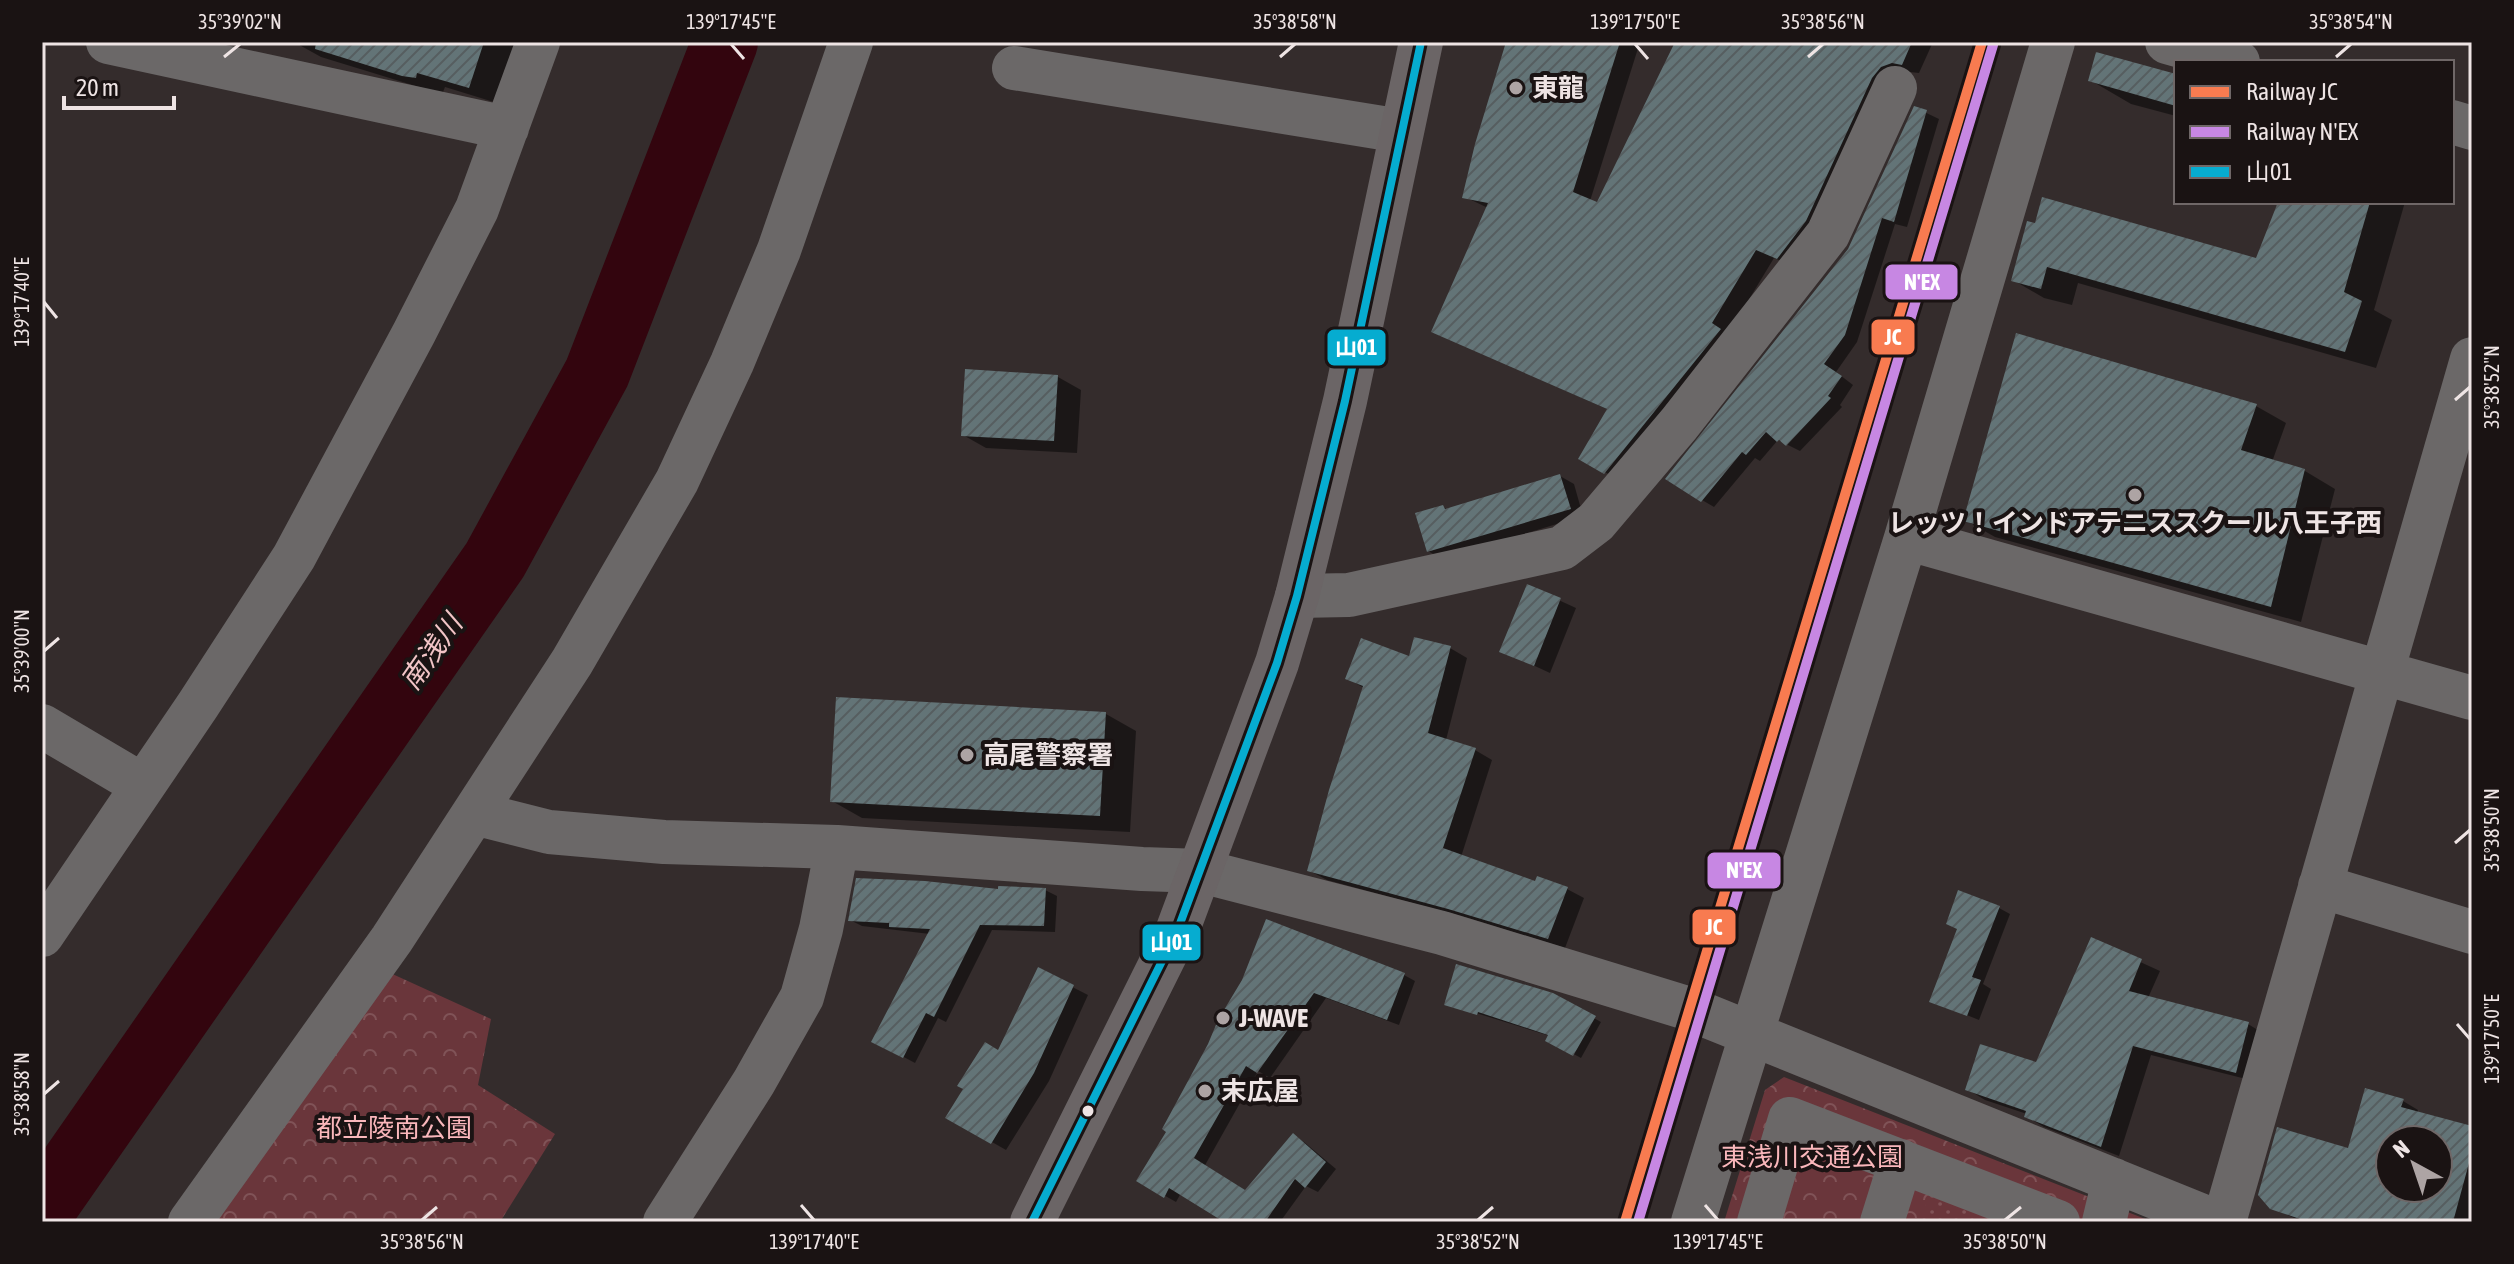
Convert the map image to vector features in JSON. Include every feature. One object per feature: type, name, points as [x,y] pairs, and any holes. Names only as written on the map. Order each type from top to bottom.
[{"type":"highway","points":[[1032,1222],[1178,929],[1277,663],[1297,596],[1365,313],[1421,42]]},
{"type":"street","points":[[108,42],[507,128]]},
{"type":"street","points":[[49,911],[198,705],[294,557],[477,209],[538,42]]},
{"type":"street","points":[[190,1222],[392,939],[572,662],[677,481],[732,363],[779,250],[851,42]]},
{"type":"street","points":[[1693,1222],[1906,538],[2053,42]]},
{"type":"street","points":[[2167,42],[2231,60]]},
{"type":"street","points":[[1014,68],[1401,131]]},
{"type":"street","points":[[1297,596],[1349,595],[1562,548],[1596,522],[1679,424],[1828,234],[1895,88]]},
{"type":"street","points":[[2224,1222],[2472,359]]},
{"type":"street","points":[[1906,538],[2472,698]]},
{"type":"street","points":[[42,726],[142,785]]},
{"type":"street","points":[[474,813],[549,832],[664,842],[837,847],[1201,871],[1442,933],[1690,1009],[2217,1222]]},
{"type":"street","points":[[665,1222],[754,1082],[802,997],[821,929],[837,847]]},
{"type":"street","points":[[2320,886],[2472,932]]},
{"type":"street","points":[[1759,1222],[1790,1119],[2058,1222]]},
{"type":"street","points":[[1882,1222],[1901,1161]]},
{"type":"street","points":[[2104,1222],[2114,1180]]},
{"type":"green space","name":"都立陵南公園","points":[[388,972],[491,1019],[478,1085],[555,1134],[500,1222],[214,1222]]},
{"type":"green space","name":"東浅川交通公園","points":[[1784,1077],[2153,1222],[1724,1222],[1765,1090]]},
{"type":"green space","points":[[1930,1190],[2013,1222],[1921,1222]]},
{"type":"building","points":[[316,42],[484,42],[469,88],[417,73],[416,78],[402,76],[315,49]]},
{"type":"building","points":[[1506,42],[1620,42],[1573,192],[1597,202],[1675,42],[1912,42],[1902,65],[1892,63],[1881,67],[1872,78],[1806,221],[1777,259],[1756,250],[1712,323],[1721,329],[1604,474],[1578,459],[1607,409],[1431,332],[1488,203],[1462,198]]},
{"type":"building","points":[[2096,52],[2174,73],[2174,105],[2088,81]]},
{"type":"building","points":[[1914,106],[1927,110],[1894,222],[1882,218],[1845,335],[1824,364],[1842,376],[1828,396],[1831,398],[1786,446],[1766,432],[1746,455],[1742,452],[1701,502],[1665,479],[1848,249]]},
{"type":"building","points":[[2042,197],[2256,258],[2277,204],[2369,204],[2344,292],[2362,301],[2345,352],[2047,267],[2041,289],[2011,281],[2027,221],[2035,223]]},
{"type":"building","name":"レッツ！インドアテニススクール八王子西","points":[[2016,333],[2257,404],[2241,450],[2305,469],[2271,607],[1963,521]]},
{"type":"building","points":[[965,369],[1058,375],[1054,441],[961,436]]},
{"type":"building","points":[[1560,474],[1571,509],[1427,552],[1415,513],[1443,505],[1445,509]]},
{"type":"building","points":[[1527,584],[1561,598],[1534,666],[1499,652]]},
{"type":"building","points":[[1414,637],[1451,646],[1428,733],[1476,748],[1443,848],[1535,881],[1537,876],[1568,887],[1548,939],[1307,871],[1329,790],[1363,686],[1345,679],[1361,638],[1409,656]]},
{"type":"building","points":[[836,697],[1106,712],[1100,816],[830,802]]},
{"type":"building","points":[[856,878],[998,889],[998,886],[1046,888],[1044,926],[980,925],[934,1017],[926,1013],[903,1058],[871,1042],[930,929],[848,921]]},
{"type":"building","points":[[1958,890],[2000,906],[1972,977],[1981,980],[1967,1016],[1929,1002],[1957,929],[1946,924]]},
{"type":"building","points":[[1266,919],[1405,973],[1387,1020],[1314,993],[1257,1073],[1246,1066],[1194,1158],[1245,1190],[1293,1133],[1326,1162],[1305,1188],[1295,1179],[1265,1222],[1224,1222],[1169,1188],[1164,1198],[1136,1181],[1166,1132],[1162,1129],[1242,980]]},
{"type":"building","points":[[2091,937],[2142,959],[2129,991],[2249,1022],[2236,1073],[2133,1046],[2101,1147],[2024,1117],[2026,1111],[1965,1090],[1980,1044],[2036,1062]]},
{"type":"building","points":[[1456,964],[1553,993],[1596,1016],[1573,1056],[1545,1041],[1548,1035],[1478,1012],[1477,1015],[1444,1005]]},
{"type":"building","points":[[1038,967],[1074,985],[1034,1073],[991,1144],[945,1118],[963,1089],[957,1086],[985,1042],[998,1050]]},
{"type":"building","points":[[2365,1088],[2404,1099],[2401,1107],[2472,1126],[2472,1152],[2453,1222],[2309,1222],[2270,1209],[2258,1195],[2277,1127],[2348,1148]]},
{"type":"waterway","name":"南浅川","points":[[42,1210],[495,560],[597,373],[725,42]]},
{"type":"rail line","name":"JC","points":[[1625,1222],[1982,42]]},
{"type":"rail line","name":"N'EX","points":[[1638,1222],[1993,45]]},
{"type":"transit line","name":"山01","points":[[1032,1222],[1178,929],[1277,663],[1297,596],[1345,401],[1421,42]]},
{"type":"place","name":"東龍","points":[[1516,88]]},
{"type":"place","name":"レッツ！インドアテニススクール八王子西","points":[[2135,495]]},
{"type":"place","name":"高尾警察署","points":[[967,755]]},
{"type":"place","name":"J-WAVE","points":[[1223,1018]]},
{"type":"place","name":"末広屋","points":[[1205,1091]]}]
